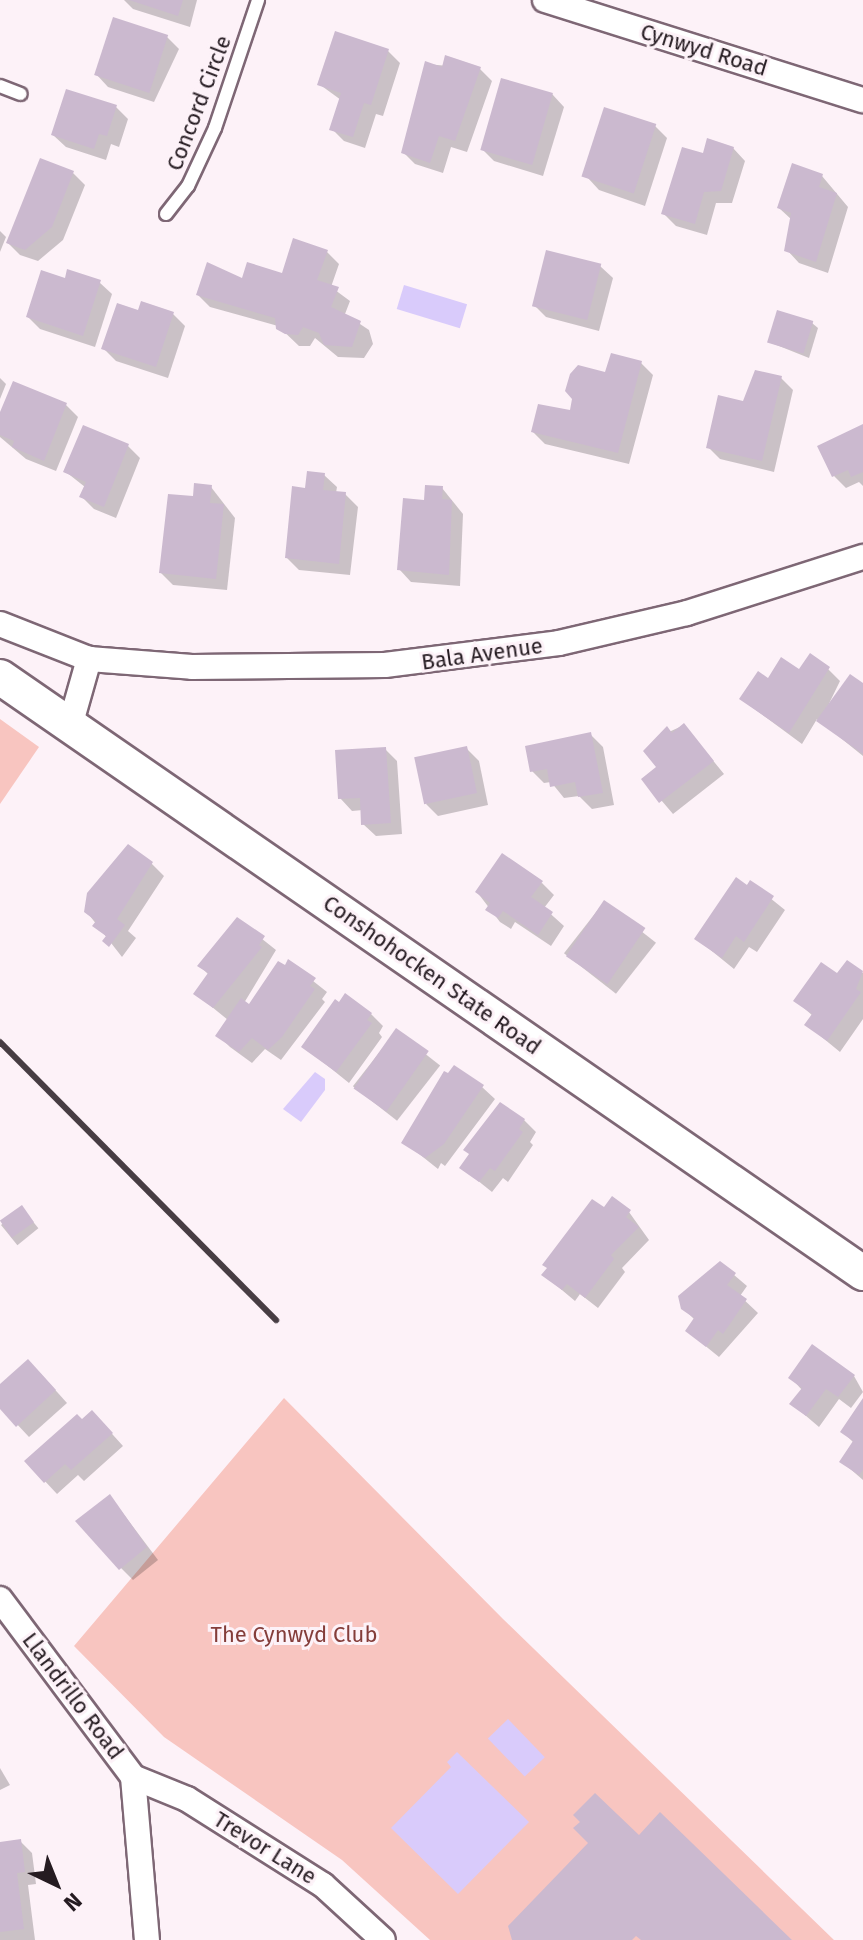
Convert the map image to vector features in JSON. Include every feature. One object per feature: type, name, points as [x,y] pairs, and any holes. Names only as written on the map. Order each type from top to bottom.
[{"type":"main road","name":"Conshohocken State Road","points":[[0,677],[863,1273]]},
{"type":"street","name":"Cynwyd Road","points":[[545,0],[863,100]]},
{"type":"street","name":"Bala Avenue","points":[[0,624],[89,659],[293,668],[473,658],[687,613],[863,557]]},
{"type":"street","points":[[70,726],[89,659]]},
{"type":"street","name":"Llandrillo Road","points":[[0,1599],[133,1777],[147,1940]]},
{"type":"street","name":"Trevor Lane","points":[[133,1777],[187,1799],[323,1885],[383,1940]]},
{"type":"lane","name":"Concord Circle","points":[[166,214],[188,186],[215,128],[258,0]]},
{"type":"lane","points":[[0,86],[21,94]]},
{"type":"green space","points":[[0,719],[39,747],[0,804]]},
{"type":"green space","name":"The Cynwyd Club","points":[[284,1398],[503,1619],[834,1940],[430,1940],[342,1860],[164,1737],[74,1646]]},
{"type":"shaded area","points":[[404,285],[467,304],[460,328],[397,309]]},
{"type":"shaded area","points":[[315,1072],[325,1079],[325,1090],[301,1122],[283,1109]]},
{"type":"shaded area","points":[[508,1719],[545,1757],[525,1777],[488,1738]]},
{"type":"shaded area","points":[[457,1752],[529,1822],[458,1894],[391,1828],[451,1767],[447,1762]]},
{"type":"building","points":[[129,0],[183,0],[178,16]]},
{"type":"building","points":[[113,17],[168,35],[149,93],[94,75]]},
{"type":"building","points":[[335,31],[389,49],[371,105],[364,103],[353,137],[329,130],[341,93],[317,85]]},
{"type":"building","points":[[445,55],[481,67],[455,141],[439,136],[430,163],[401,153],[425,61],[442,67]]},
{"type":"building","points":[[501,78],[553,93],[532,165],[480,150]]},
{"type":"building","points":[[66,89],[117,105],[107,136],[99,134],[94,149],[51,135]]},
{"type":"building","points":[[604,107],[656,124],[634,193],[581,176]]},
{"type":"building","points":[[707,138],[734,147],[721,191],[704,192],[695,224],[661,214],[682,147],[703,153]]},
{"type":"building","points":[[40,158],[74,171],[52,227],[25,250],[6,243]]},
{"type":"building","points":[[792,163],[823,174],[819,187],[837,193],[816,262],[784,251],[791,213],[777,208]]},
{"type":"building","points":[[293,238],[328,250],[317,280],[339,287],[331,307],[361,321],[352,347],[324,345],[319,333],[303,327],[298,335],[285,334],[276,329],[275,318],[196,295],[207,262],[242,278],[247,262],[282,273]]},
{"type":"building","points":[[546,250],[601,264],[587,320],[532,306]]},
{"type":"building","points":[[67,269],[101,280],[83,336],[26,317],[41,270],[65,278]]},
{"type":"building","points":[[141,301],[174,312],[156,367],[101,349],[117,303],[138,310]]},
{"type":"building","points":[[777,310],[813,321],[803,354],[767,343]]},
{"type":"building","points":[[611,353],[642,361],[618,453],[531,432],[538,404],[570,410],[572,399],[565,391],[570,374],[578,365],[605,372]]},
{"type":"building","points":[[755,370],[782,376],[762,461],[706,448],[718,395],[743,401]]},
{"type":"building","points":[[13,381],[67,403],[44,461],[12,447],[14,441],[0,435],[0,412]]},
{"type":"building","points":[[863,424],[863,472],[851,477],[848,470],[832,477],[817,446]]},
{"type":"building","points":[[83,425],[129,444],[104,507],[79,497],[86,482],[63,472]]},
{"type":"building","points":[[307,471],[325,473],[323,490],[346,492],[339,564],[285,558],[292,486],[305,488]]},
{"type":"building","points":[[194,483],[212,485],[210,503],[224,504],[216,579],[159,573],[168,494],[193,496]]},
{"type":"building","points":[[425,485],[443,486],[442,499],[452,500],[449,575],[397,570],[403,498],[424,500]]},
{"type":"building","points":[[810,653],[830,667],[789,733],[739,699],[758,671],[768,678],[781,657],[799,669]]},
{"type":"building","points":[[850,674],[863,683],[863,754],[816,721]]},
{"type":"building","points":[[684,723],[714,761],[659,803],[641,779],[656,767],[643,751],[667,726],[672,733]]},
{"type":"building","points":[[591,732],[603,793],[578,797],[575,782],[550,787],[547,769],[530,772],[525,746]]},
{"type":"building","points":[[467,746],[477,793],[424,804],[414,757]]},
{"type":"building","points":[[386,747],[391,823],[361,825],[360,798],[338,799],[335,750]]},
{"type":"building","points":[[128,844],[153,862],[117,919],[125,925],[109,947],[102,941],[106,936],[92,926],[96,921],[84,912],[87,893]]},
{"type":"building","points":[[502,853],[543,881],[531,897],[553,912],[538,935],[503,911],[498,918],[485,910],[490,903],[475,892]]},
{"type":"building","points":[[736,877],[747,885],[750,880],[774,896],[744,942],[736,936],[722,958],[694,939]]},
{"type":"building","points":[[604,900],[645,928],[607,984],[566,956]]},
{"type":"building","points":[[237,917],[265,936],[259,945],[262,947],[213,1008],[193,994],[208,973],[197,966]]},
{"type":"building","points":[[288,959],[316,978],[310,986],[315,989],[282,1037],[268,1050],[252,1038],[239,1052],[215,1036],[241,998],[249,1004],[278,961],[285,965]]},
{"type":"building","points":[[847,960],[863,971],[856,989],[861,992],[827,1041],[804,1025],[812,1014],[793,1001],[821,962],[837,973]]},
{"type":"building","points":[[345,993],[372,1013],[367,1020],[372,1023],[336,1072],[301,1047],[335,999],[339,1002]]},
{"type":"building","points":[[396,1028],[429,1051],[386,1112],[354,1089]]},
{"type":"building","points":[[454,1065],[484,1085],[444,1144],[425,1158],[401,1143],[444,1071],[448,1073]]},
{"type":"building","points":[[500,1102],[525,1119],[519,1129],[523,1132],[495,1171],[490,1168],[479,1182],[459,1168],[469,1154],[463,1150]]},
{"type":"building","points":[[612,1196],[631,1210],[626,1217],[639,1227],[611,1255],[614,1259],[585,1298],[567,1284],[562,1290],[541,1275],[547,1268],[542,1265],[592,1199],[604,1207]]},
{"type":"building","points":[[22,1205],[34,1222],[12,1238],[0,1220]]},
{"type":"building","points":[[720,1261],[736,1273],[727,1285],[747,1299],[723,1334],[718,1330],[706,1347],[685,1331],[694,1318],[681,1309],[678,1296]]},
{"type":"building","points":[[812,1344],[855,1375],[838,1397],[826,1389],[806,1416],[789,1404],[802,1388],[788,1378]]},
{"type":"building","points":[[28,1359],[56,1390],[16,1427],[0,1409],[0,1384]]},
{"type":"building","points":[[863,1398],[863,1470],[859,1475],[839,1462],[853,1441],[840,1432]]},
{"type":"building","points":[[92,1410],[113,1433],[71,1470],[65,1464],[44,1483],[24,1461],[77,1414],[82,1419]]},
{"type":"building","points":[[110,1494],[147,1547],[119,1570],[75,1521]]},
{"type":"building","points":[[595,1793],[639,1835],[660,1812],[792,1940],[641,1940],[636,1936],[632,1940],[512,1940],[508,1926],[588,1843],[573,1828],[580,1822],[573,1815]]},
{"type":"building","points":[[21,1839],[25,1872],[17,1873],[24,1929],[0,1932],[0,1842]]},
{"type":"railway","points":[[0,1042],[276,1320]]}]
